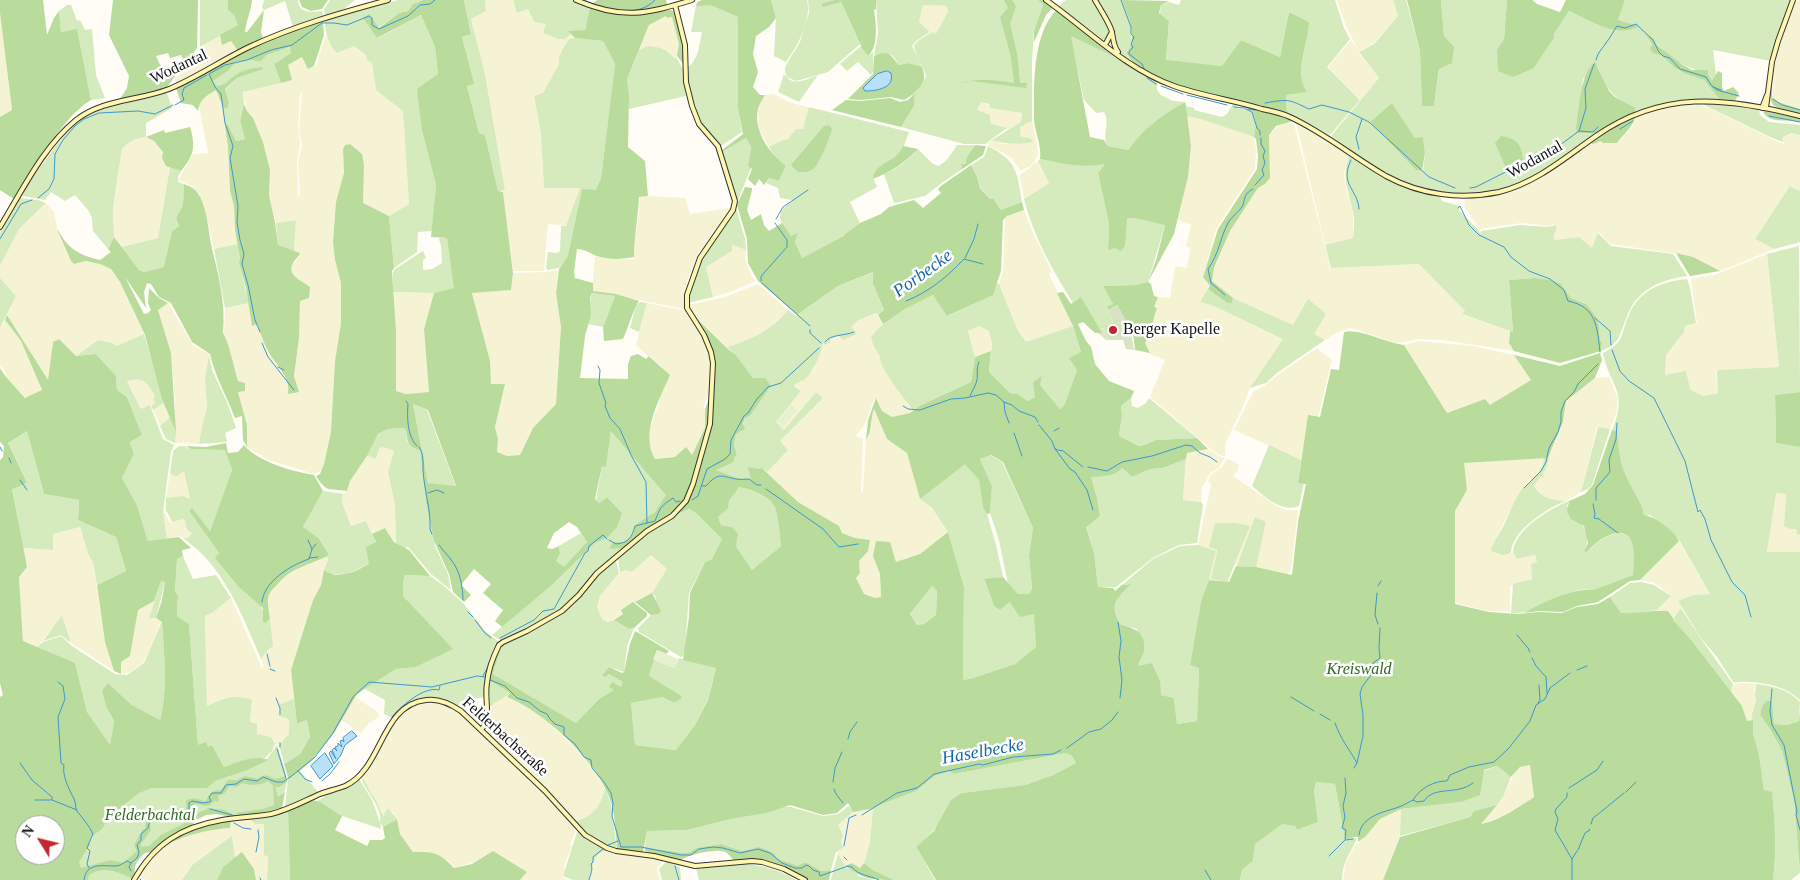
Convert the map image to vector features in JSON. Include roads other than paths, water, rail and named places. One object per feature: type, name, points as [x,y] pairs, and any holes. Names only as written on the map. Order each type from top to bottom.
[{"type":"street","name":"Wodantal","points":[[0,227],[43,158],[64,132],[83,115],[106,105],[168,89],[250,47],[301,25],[337,13],[388,0]]},
{"type":"street","points":[[576,0],[602,10],[621,14],[649,12],[692,0]]},
{"type":"street","name":"Wodantal","points":[[1046,0],[1145,72],[1172,85],[1288,116],[1322,132],[1386,176],[1408,186],[1432,193],[1454,196],[1480,195],[1524,184],[1549,170],[1606,129],[1650,108],[1675,102],[1730,103],[1800,116]]},
{"type":"street","name":"Wodantal","points":[[1095,0],[1112,32],[1114,46],[1121,56]]},
{"type":"street","points":[[1764,108],[1778,41],[1793,0]]},
{"type":"street","points":[[481,730],[486,724],[487,719],[486,685],[488,674],[501,643],[562,611],[592,579],[641,535],[679,510],[688,498],[710,424],[713,363],[704,335],[688,308],[686,295],[700,258],[733,210],[735,201],[719,150],[700,124],[692,106],[686,82],[685,45],[675,5]]},
{"type":"street","points":[[1107,46],[1112,32]]},
{"type":"street","points":[[1107,46],[1113,40]]},
{"type":"street","points":[[1764,108],[1768,100],[1768,93]]},
{"type":"street","points":[[1768,100],[1778,111]]},
{"type":"street","name":"Felderbachstraße","points":[[135,878],[146,860],[158,847],[174,836],[192,828],[221,820],[273,813],[348,784],[362,773],[398,715],[416,702],[431,700],[449,704],[461,711],[545,791],[585,835],[607,848],[654,856],[694,866],[762,862],[784,869],[805,880]]},
{"type":"water","points":[[887,71],[891,73],[892,78],[888,85],[884,88],[865,91],[863,88],[877,74]]},
{"type":"water","points":[[352,731],[357,736],[345,745],[341,755],[334,764],[329,753],[331,751],[336,759],[332,750],[334,748],[337,751],[335,747],[338,746],[338,743],[342,747],[340,741],[344,742],[343,738]]},
{"type":"water","points":[[325,753],[333,766],[320,779],[311,766]]},
{"type":"waterway","points":[[260,332],[255,320],[242,264],[244,254],[237,222],[238,206],[230,158],[233,146],[225,123],[221,94],[215,87],[209,74],[225,65],[247,60],[271,50],[292,45],[322,23],[347,25],[369,16],[372,18],[372,25],[379,29],[408,16],[420,5],[430,4],[435,0]]},
{"type":"waterway","points":[[584,0],[611,9],[630,11],[648,6],[655,0]]},
{"type":"waterway","points":[[1121,0],[1131,27],[1131,34],[1134,37],[1131,44],[1133,47],[1129,54],[1142,64],[1144,68]]},
{"type":"waterway","points":[[1596,60],[1617,26],[1625,28],[1636,24],[1653,40],[1659,52],[1663,56],[1670,58],[1680,69],[1706,77],[1717,90],[1739,96]]},
{"type":"waterway","points":[[1470,188],[1476,187],[1537,156],[1552,151],[1579,131],[1586,108],[1585,89],[1594,64]]},
{"type":"waterway","points":[[175,105],[184,100],[182,94],[184,88],[207,75]]},
{"type":"waterway","points":[[1147,78],[1156,84]]},
{"type":"waterway","points":[[1161,86],[1183,94]]},
{"type":"waterway","points":[[1713,87],[1721,90]]},
{"type":"waterway","points":[[1187,95],[1227,105]]},
{"type":"waterway","points":[[1773,99],[1782,105],[1800,110]]},
{"type":"waterway","points":[[1265,103],[1288,101],[1309,109],[1322,105],[1349,112],[1369,122],[1429,177],[1455,188]]},
{"type":"waterway","points":[[38,198],[49,189],[54,179],[55,154],[63,140],[84,119],[99,113],[138,111],[155,114],[173,105]]},
{"type":"waterway","points":[[1234,107],[1244,108],[1252,112],[1260,135]]},
{"type":"waterway","points":[[1248,109],[1255,110]]},
{"type":"waterway","points":[[1769,116],[1800,122]]},
{"type":"waterway","points":[[1359,149],[1356,137],[1362,119]]},
{"type":"waterway","points":[[1620,129],[1633,121]]},
{"type":"waterway","points":[[1579,131],[1593,132],[1598,127]]},
{"type":"waterway","points":[[1255,185],[1264,175],[1262,170],[1265,163],[1263,156],[1265,151],[1261,144],[1261,138]]},
{"type":"waterway","points":[[1351,160],[1347,175],[1359,209]]},
{"type":"waterway","points":[[1225,295],[1211,283],[1208,269],[1215,258],[1228,223],[1242,207],[1247,194],[1253,189]]},
{"type":"waterway","points":[[776,219],[783,207],[808,190]]},
{"type":"waterway","points":[[0,239],[21,204],[32,200]]},
{"type":"waterway","points":[[1458,208],[1460,206],[1469,225],[1479,235],[1504,247],[1511,257],[1529,271],[1550,279],[1564,290],[1568,301],[1578,304],[1590,313],[1596,326],[1600,352]]},
{"type":"waterway","points":[[761,281],[763,274],[787,247],[787,240],[775,223]]},
{"type":"waterway","points":[[965,258],[974,239],[978,224]]},
{"type":"waterway","name":"Porbecke","points":[[906,301],[937,283],[964,259],[983,264]]},
{"type":"waterway","points":[[762,283],[810,326]]},
{"type":"waterway","points":[[1595,318],[1610,331],[1611,345]]},
{"type":"waterway","points":[[810,330],[810,333],[821,343]]},
{"type":"waterway","name":"Porbecke","points":[[825,342],[827,339],[854,332]]},
{"type":"waterway","points":[[262,343],[268,357],[294,390]]},
{"type":"waterway","name":"Porbecke","points":[[692,500],[698,496],[707,469],[730,454],[731,440],[744,416],[757,399],[768,387],[781,383],[819,348]]},
{"type":"waterway","points":[[1612,350],[1620,371],[1629,381],[1654,398],[1685,461],[1698,512],[1700,510],[1705,519],[1711,540],[1732,582],[1745,595],[1751,617]]},
{"type":"waterway","points":[[970,396],[976,382],[979,362]]},
{"type":"waterway","points":[[1524,488],[1541,471],[1546,462],[1549,448],[1558,432],[1565,401],[1574,392],[1578,384],[1598,364]]},
{"type":"waterway","points":[[598,366],[600,370],[599,383],[606,403],[605,406],[610,418],[620,429],[631,455],[646,482],[647,523]]},
{"type":"waterway","points":[[278,367],[284,370]]},
{"type":"waterway","points":[[903,406],[908,409],[920,410],[951,399],[988,393],[996,395],[1019,411],[1035,417],[1038,422]]},
{"type":"waterway","points":[[406,401],[408,404],[409,432],[417,446]]},
{"type":"waterway","points":[[1004,402],[1009,423]]},
{"type":"waterway","points":[[1596,500],[1596,488],[1610,472],[1609,460],[1616,439],[1617,423]]},
{"type":"waterway","points":[[1039,425],[1052,441],[1055,449],[1062,450],[1083,467]]},
{"type":"waterway","points":[[1054,431],[1059,428]]},
{"type":"waterway","points":[[1014,433],[1022,456]]},
{"type":"waterway","points":[[1088,467],[1107,471],[1122,462],[1152,456],[1186,445],[1192,446],[1200,453],[1217,462]]},
{"type":"waterway","points":[[0,447],[2,451]]},
{"type":"waterway","points":[[419,447],[422,455],[432,534]]},
{"type":"waterway","points":[[1055,449],[1070,469],[1075,472],[1087,490],[1093,510]]},
{"type":"waterway","points":[[9,458],[11,463]]},
{"type":"waterway","points":[[702,486],[706,486],[720,476],[749,479],[757,485],[761,485]]},
{"type":"waterway","points":[[20,480],[27,490]]},
{"type":"waterway","points":[[766,489],[823,529],[839,547],[858,544]]},
{"type":"waterway","points":[[428,493],[437,490],[444,493]]},
{"type":"waterway","name":"Porbecke","points":[[609,540],[616,544],[627,541],[635,526],[655,521],[661,507],[673,498],[676,502],[680,501]]},
{"type":"waterway","points":[[1593,504],[1594,518],[1599,519],[1618,533]]},
{"type":"waterway","name":"Porbecke","points":[[500,638],[534,620],[543,611],[554,609],[585,553],[588,551],[589,546],[603,535],[607,539]]},
{"type":"waterway","points":[[262,602],[264,594],[273,581],[294,565],[309,559],[312,549],[308,540]]},
{"type":"waterway","points":[[312,549],[316,544]]},
{"type":"waterway","points":[[439,545],[455,565],[462,585],[463,600]]},
{"type":"waterway","points":[[309,558],[318,557]]},
{"type":"waterway","points":[[1378,586],[1381,581]]},
{"type":"waterway","points":[[1377,593],[1375,615],[1378,624]]},
{"type":"waterway","points":[[468,612],[473,617]]},
{"type":"waterway","points":[[475,620],[491,638]]},
{"type":"waterway","name":"Haselbecke","points":[[1118,622],[1121,641],[1119,657],[1122,680],[1120,698]]},
{"type":"waterway","points":[[1373,670],[1373,663],[1380,658],[1380,628]]},
{"type":"waterway","points":[[1517,635],[1530,652]]},
{"type":"waterway","name":"Porbecke","points":[[495,649],[497,643]]},
{"type":"waterway","points":[[267,654],[270,666]]},
{"type":"waterway","points":[[1532,658],[1536,666],[1546,677],[1547,693]]},
{"type":"waterway","name":"Porbecke","points":[[483,676],[489,665]]},
{"type":"waterway","points":[[1577,670],[1587,666]]},
{"type":"waterway","points":[[270,669],[275,671]]},
{"type":"waterway","points":[[1413,800],[1423,789],[1432,784],[1447,781],[1450,775],[1469,767],[1494,762],[1509,748],[1530,721],[1536,705],[1545,699],[1550,688],[1570,673]]},
{"type":"waterway","points":[[1357,763],[1363,736],[1360,694],[1362,687],[1371,675]]},
{"type":"waterway","points":[[84,880],[88,870],[95,866],[117,866],[127,861],[131,863],[137,858],[139,853],[137,845],[141,840],[141,834],[148,828],[151,817],[156,815],[169,818],[174,810],[187,815],[189,803],[192,801],[209,802],[211,801],[209,797],[212,793],[221,793],[226,785],[236,784],[244,779],[257,781],[263,777],[276,782],[283,782],[315,757],[333,733],[353,697],[369,682],[432,687],[477,676],[485,677]]},
{"type":"waterway","points":[[490,680],[505,686],[517,698],[529,702],[547,714],[555,724],[564,727],[564,735],[575,744],[584,757],[591,760],[592,768],[611,793],[613,803],[612,816],[621,847],[641,847],[681,855],[691,855],[699,849],[713,847],[740,853],[758,849],[770,853],[782,863],[795,868],[809,866],[819,872],[820,876],[848,866],[861,874],[879,880]]},
{"type":"waterway","points":[[58,682],[63,686],[65,699],[58,717],[61,763],[64,765],[65,778],[75,800],[77,811],[93,834],[87,848],[90,851],[87,864],[89,868]]},
{"type":"waterway","points":[[1538,703],[1540,700],[1539,685]]},
{"type":"waterway","points":[[392,717],[413,698],[427,691],[439,690],[440,686]]},
{"type":"waterway","points":[[1772,689],[1770,711],[1772,725],[1784,745],[1800,830]]},
{"type":"waterway","points":[[1291,697],[1314,711]]},
{"type":"waterway","points":[[276,698],[280,708],[280,715]]},
{"type":"waterway","name":"Haselbecke","points":[[1067,748],[1089,732],[1101,729],[1118,712]]},
{"type":"waterway","points":[[1320,714],[1330,720]]},
{"type":"waterway","points":[[848,739],[850,732],[857,722]]},
{"type":"waterway","points":[[1335,723],[1342,739],[1357,763],[1354,768]]},
{"type":"waterway","points":[[277,749],[286,778]]},
{"type":"waterway","name":"Haselbecke","points":[[862,815],[897,793],[917,788],[934,774],[979,764],[983,765],[1013,757],[1053,754],[1061,750]]},
{"type":"waterway","points":[[833,782],[835,768],[842,752]]},
{"type":"waterway","points":[[1569,788],[1597,770],[1603,761]]},
{"type":"waterway","points":[[322,781],[339,762]]},
{"type":"waterway","points":[[20,763],[32,780],[52,797],[52,800],[77,810]]},
{"type":"waterway","points":[[298,771],[305,779],[312,782]]},
{"type":"waterway","points":[[1329,856],[1345,840],[1346,830],[1342,828],[1345,817],[1343,806],[1346,793],[1345,778]]},
{"type":"waterway","points":[[1626,792],[1636,782]]},
{"type":"waterway","points":[[1359,835],[1364,823],[1380,813],[1413,800],[1417,802],[1424,801],[1434,793],[1460,789],[1473,783]]},
{"type":"waterway","points":[[834,789],[843,803]]},
{"type":"waterway","points":[[1567,793],[1567,797],[1555,812],[1558,819],[1555,830],[1572,859],[1572,880]]},
{"type":"waterway","points":[[1591,824],[1593,818],[1624,793]]},
{"type":"waterway","points":[[35,800],[51,800]]},
{"type":"waterway","points":[[210,809],[232,815]]},
{"type":"waterway","name":"Haselbecke","points":[[844,846],[849,818],[856,815]]},
{"type":"waterway","points":[[234,823],[243,828],[251,829]]},
{"type":"waterway","points":[[1578,850],[1585,833],[1589,829]]},
{"type":"waterway","points":[[256,852],[259,837],[258,830]]},
{"type":"waterway","points":[[1346,840],[1353,839]]},
{"type":"waterway","points":[[589,880],[592,872],[591,864],[593,857],[608,845],[618,841]]},
{"type":"waterway","points":[[1572,859],[1577,851]]},
{"type":"waterway","name":"Haselbecke","points":[[844,857],[847,860]]},
{"type":"waterway","points":[[131,863],[129,867],[131,871]]},
{"type":"waterway","points":[[675,866],[679,880]]},
{"type":"waterway","points":[[1205,870],[1211,880]]},
{"type":"place","name":"Berger Kapelle","points":[[1113,330]]},
{"type":"park label","name":"Kreiswald","points":[[1359,670]]},
{"type":"park label","name":"Felderbachtal","points":[[150,816]]}]
